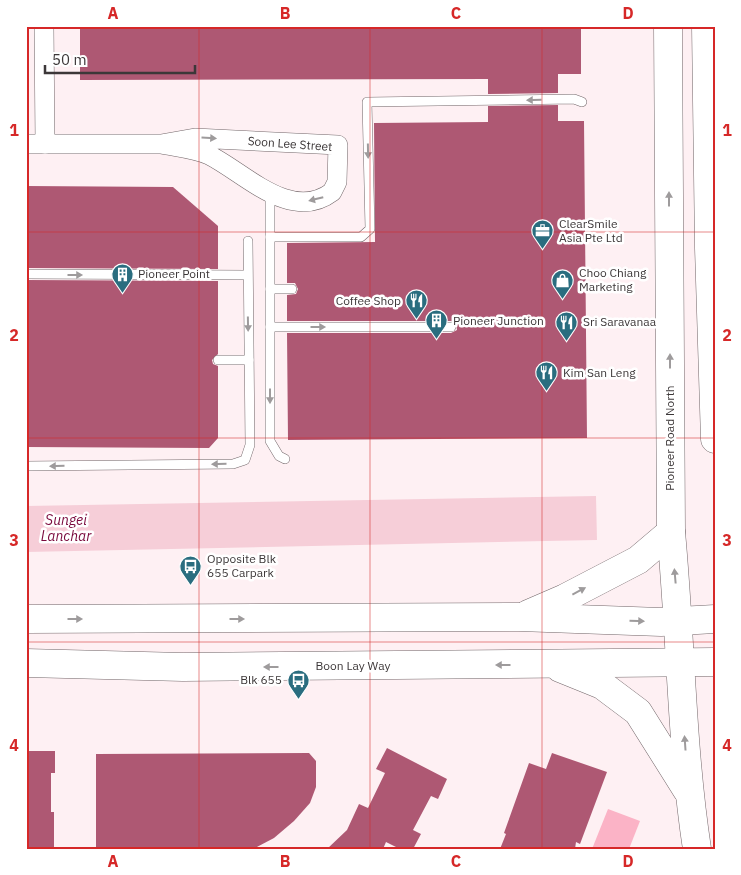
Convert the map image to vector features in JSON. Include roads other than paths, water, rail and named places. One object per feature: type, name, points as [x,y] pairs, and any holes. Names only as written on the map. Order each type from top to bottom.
[{"type":"main road","name":"Pioneer Road North","points":[[668,26],[671,532],[688,792],[697,849]]},
{"type":"main road","points":[[706,26],[715,439]]},
{"type":"main road","points":[[518,617],[566,598],[638,560],[671,532]]},
{"type":"main road","points":[[26,619],[518,617],[678,621],[715,619]]},
{"type":"main road","name":"Boon Lay Way","points":[[26,663],[183,667],[715,662]]},
{"type":"main road","points":[[552,664],[602,686],[638,712],[688,792]]},
{"type":"street","points":[[44,26],[45,144]]},
{"type":"street","name":"Soon Lee Street","points":[[26,144],[161,144],[195,138],[338,145],[337,182],[332,192],[312,202],[288,199],[270,193],[208,154],[161,144]]},
{"type":"lane","points":[[270,237],[361,237],[370,229],[367,102],[574,99],[582,102]]},
{"type":"lane","points":[[270,193],[270,441],[279,456],[285,458]]},
{"type":"lane","points":[[26,466],[233,464],[245,460],[250,445],[248,241]]},
{"type":"lane","points":[[26,274],[247,275]]},
{"type":"lane","points":[[270,289],[292,290]]},
{"type":"lane","points":[[270,327],[451,327]]},
{"type":"lane","points":[[218,360],[248,360]]},
{"type":"water","name":"Sungei Lanchar","points":[[596,496],[597,540],[26,552],[26,506]]},
{"type":"place","name":"ClearSmile Asia Pte Ltd","points":[[543,250]]},
{"type":"place","name":"Pioneer Point","points":[[122,293]]},
{"type":"place","name":"Choo Chiang Marketing","points":[[563,299]]},
{"type":"place","name":"Coffee Shop","points":[[417,320]]},
{"type":"place","name":"Pioneer Junction","points":[[437,340]]},
{"type":"place","name":"Sri Saravanaa","points":[[567,341]]},
{"type":"place","name":"Kim San Leng","points":[[547,392]]},
{"type":"place","name":"Opposite Blk 655 Carpark","points":[[191,585]]},
{"type":"place","name":"Blk 655","points":[[298,699]]}]
